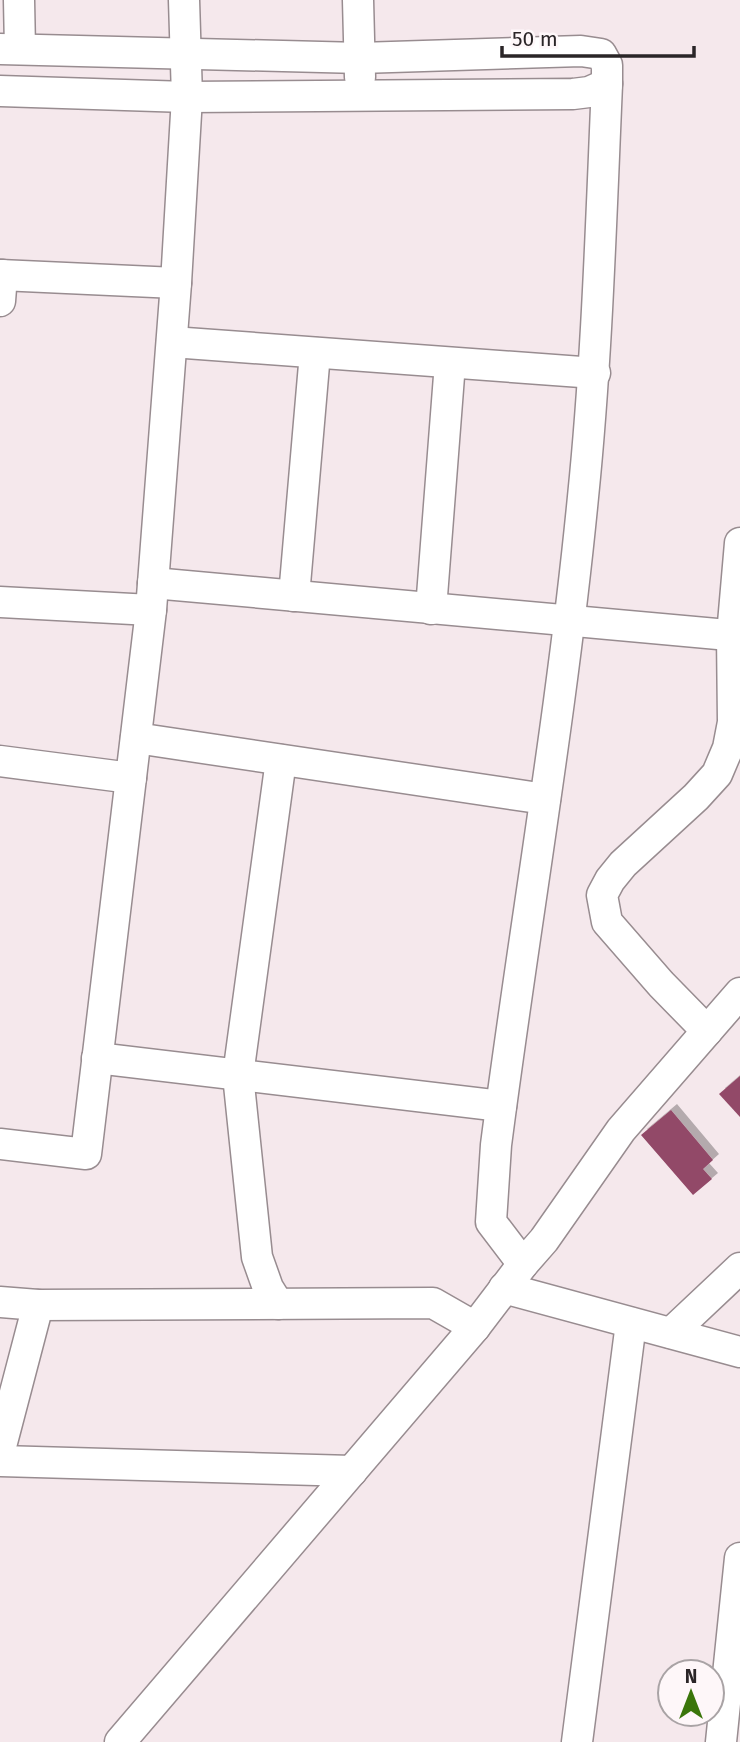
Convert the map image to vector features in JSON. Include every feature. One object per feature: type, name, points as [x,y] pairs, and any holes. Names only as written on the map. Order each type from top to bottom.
[{"type":"street","points":[[19,0],[10,49],[360,58],[587,51],[601,54],[605,58],[607,84],[595,373],[570,621],[496,1145],[491,1222],[523,1264]]},
{"type":"street","points":[[0,1144],[86,1154],[152,596],[172,342],[187,97],[184,0]]},
{"type":"street","points":[[358,0],[359,95]]},
{"type":"street","points":[[0,92],[187,97],[573,94],[589,92],[607,84]]},
{"type":"street","points":[[1,284],[176,283]]},
{"type":"street","points":[[172,342],[595,373]]},
{"type":"street","points":[[294,596],[315,353]]},
{"type":"street","points":[[431,609],[450,363]]},
{"type":"street","points":[[707,1031],[661,984],[607,922],[602,895],[623,864],[717,774],[728,748],[733,722],[740,543]]},
{"type":"street","points":[[0,602],[152,596],[294,596],[736,636]]},
{"type":"street","points":[[136,738],[545,799]]},
{"type":"street","points":[[278,1304],[268,1288],[257,1257],[238,1075],[281,760]]},
{"type":"street","points":[[0,761],[131,778]]},
{"type":"street","points":[[120,1742],[475,1327],[544,1240],[621,1130],[740,993]]},
{"type":"street","points":[[97,1058],[501,1106]]},
{"type":"street","points":[[671,1334],[740,1268]]},
{"type":"street","points":[[504,1288],[740,1352]]},
{"type":"street","points":[[0,1302],[38,1305],[433,1303],[475,1327]]},
{"type":"street","points":[[0,1450],[38,1305]]},
{"type":"street","points":[[578,1742],[631,1323]]},
{"type":"street","points":[[0,1461],[352,1471]]},
{"type":"street","points":[[721,1742],[740,1558]]},
{"type":"building","points":[[740,1076],[740,1117],[719,1094]]},
{"type":"building","points":[[671,1110],[713,1160],[703,1169],[712,1179],[693,1195],[641,1135]]}]
